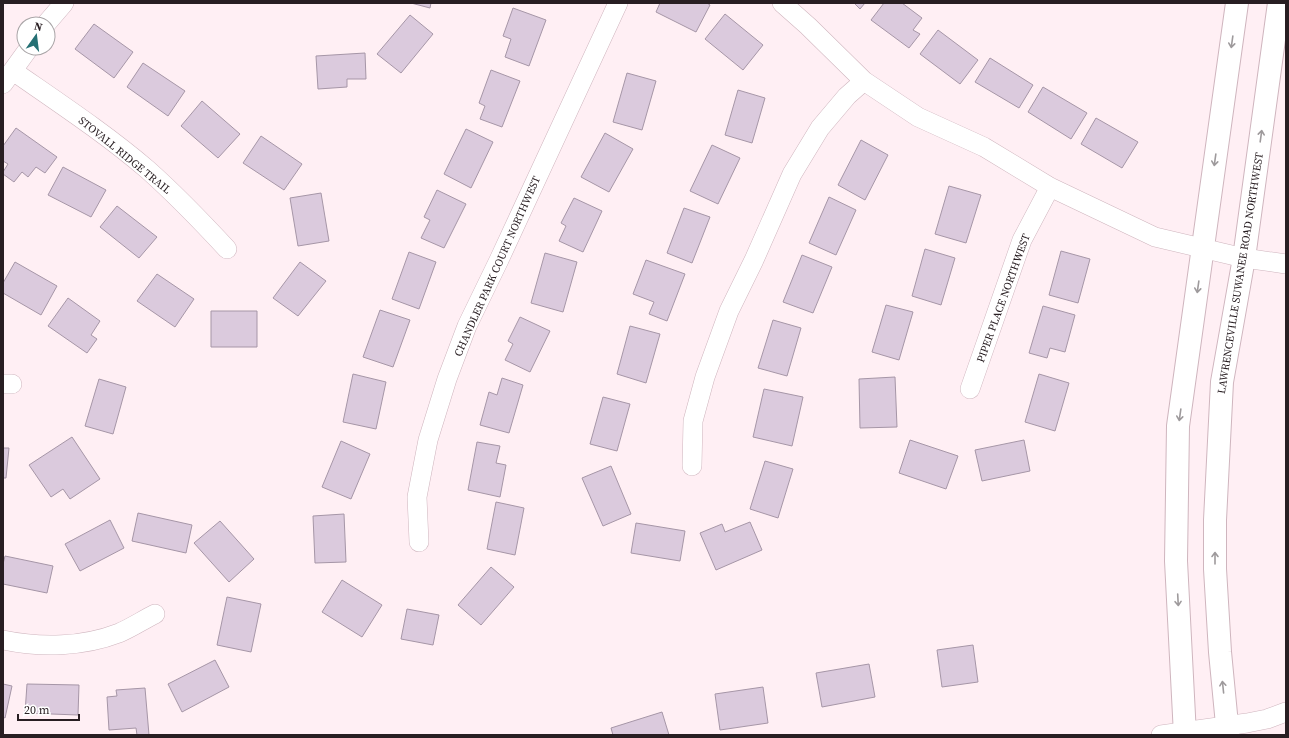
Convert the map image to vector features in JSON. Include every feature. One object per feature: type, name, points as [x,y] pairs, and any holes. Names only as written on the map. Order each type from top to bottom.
[{"type":"main road","points":[[1184,734],[1176,561],[1178,426],[1237,3]]},
{"type":"main road","name":"LAWRENCEVILLE SUWANEE ROAD NORTHWEST","points":[[1228,731],[1217,609],[1215,568],[1215,520],[1222,382],[1244,258],[1279,4]]},
{"type":"street","points":[[53,16],[64,3]]},
{"type":"street","name":"CHANDLER PARK COURT NORTHWEST","points":[[419,542],[417,498],[428,440],[447,379],[467,326],[618,3]]},
{"type":"street","points":[[782,3],[808,26],[864,81],[918,116],[984,147],[1050,187],[1155,237],[1244,258],[1286,264]]},
{"type":"street","points":[[8,78],[23,56]]},
{"type":"street","name":"STOVALL RIDGE TRAIL","points":[[8,78],[77,115],[147,170],[184,204],[228,249]]},
{"type":"street","points":[[692,466],[693,421],[705,377],[729,311],[754,260],[792,174],[820,128],[846,96],[864,81]]},
{"type":"street","name":"PIPER PLACE NORTHWEST","points":[[970,389],[1022,240],[1050,187]]},
{"type":"street","points":[[3,640],[20,644],[66,645],[96,640],[120,632],[154,614]]},
{"type":"street","points":[[1161,735],[1228,731],[1286,712]]},
{"type":"building","points":[[411,3],[431,3],[430,8]]},
{"type":"building","points":[[660,3],[707,3],[710,5],[696,32],[656,12]]},
{"type":"building","points":[[854,3],[865,3],[860,9]]},
{"type":"building","points":[[884,3],[902,3],[922,18],[913,30],[920,34],[909,48],[871,20]]},
{"type":"building","points":[[513,8],[546,20],[529,66],[505,57],[511,39],[503,36]]},
{"type":"building","points":[[725,14],[763,45],[743,70],[705,39]]},
{"type":"building","points":[[410,15],[433,34],[401,73],[377,54]]},
{"type":"building","points":[[94,24],[133,52],[114,78],[75,49]]},
{"type":"building","points":[[938,30],[978,60],[960,84],[920,54]]},
{"type":"building","points":[[365,53],[366,79],[347,79],[347,87],[318,89],[316,56]]},
{"type":"building","points":[[990,58],[1033,85],[1019,108],[975,82]]},
{"type":"building","points":[[143,63],[185,91],[168,116],[127,87]]},
{"type":"building","points":[[491,70],[520,81],[502,127],[480,119],[485,106],[479,103]]},
{"type":"building","points":[[627,73],[656,81],[642,130],[613,122]]},
{"type":"building","points":[[1043,87],[1087,113],[1071,139],[1028,112]]},
{"type":"building","points":[[738,90],[765,98],[752,143],[725,135]]},
{"type":"building","points":[[202,101],[240,134],[218,158],[181,126]]},
{"type":"building","points":[[1096,118],[1138,142],[1122,168],[1081,144]]},
{"type":"building","points":[[16,128],[57,157],[45,173],[36,167],[28,177],[22,172],[14,182],[3,174],[8,164],[3,161],[3,146]]},
{"type":"building","points":[[466,129],[493,142],[471,188],[444,174]]},
{"type":"building","points":[[605,133],[633,149],[609,192],[581,177]]},
{"type":"building","points":[[261,136],[302,164],[284,190],[243,163]]},
{"type":"building","points":[[861,140],[888,155],[865,200],[838,185]]},
{"type":"building","points":[[712,145],[740,158],[718,204],[690,191]]},
{"type":"building","points":[[63,167],[106,190],[91,217],[48,195]]},
{"type":"building","points":[[949,186],[981,195],[966,243],[935,234]]},
{"type":"building","points":[[437,190],[466,204],[444,248],[421,238],[430,220],[424,217]]},
{"type":"building","points":[[321,193],[329,241],[298,246],[290,198]]},
{"type":"building","points":[[829,197],[856,210],[836,255],[809,243]]},
{"type":"building","points":[[574,198],[602,211],[583,252],[559,241],[566,226],[561,223]]},
{"type":"building","points":[[117,206],[157,237],[139,258],[100,227]]},
{"type":"building","points":[[684,208],[710,217],[692,263],[667,253]]},
{"type":"building","points":[[925,249],[955,258],[941,305],[912,296]]},
{"type":"building","points":[[1061,251],[1090,259],[1078,303],[1049,295]]},
{"type":"building","points":[[409,252],[436,262],[419,309],[392,299]]},
{"type":"building","points":[[545,253],[577,262],[563,312],[531,303]]},
{"type":"building","points":[[802,255],[832,267],[813,313],[783,302]]},
{"type":"building","points":[[646,260],[685,274],[667,321],[649,314],[654,302],[633,294]]},
{"type":"building","points":[[15,262],[57,286],[41,315],[3,293],[3,283]]},
{"type":"building","points":[[300,262],[326,281],[298,316],[273,298]]},
{"type":"building","points":[[157,274],[194,299],[175,327],[137,301]]},
{"type":"building","points":[[68,298],[100,321],[91,335],[97,339],[87,353],[48,326]]},
{"type":"building","points":[[886,305],[913,312],[899,360],[872,352]]},
{"type":"building","points":[[1043,306],[1075,315],[1065,352],[1050,348],[1047,358],[1029,353]]},
{"type":"building","points":[[380,310],[410,320],[393,367],[363,357]]},
{"type":"building","points":[[211,311],[257,311],[257,347],[211,347]]},
{"type":"building","points":[[520,317],[550,331],[530,372],[505,360],[513,344],[508,341]]},
{"type":"building","points":[[773,320],[801,328],[787,376],[758,368]]},
{"type":"building","points":[[630,326],[660,334],[646,383],[617,374]]},
{"type":"building","points":[[353,374],[386,382],[376,429],[343,422]]},
{"type":"building","points":[[1039,374],[1069,383],[1055,431],[1025,422]]},
{"type":"building","points":[[895,377],[897,427],[860,428],[859,379]]},
{"type":"building","points":[[502,378],[523,385],[509,433],[480,425],[489,392],[497,395]]},
{"type":"building","points":[[99,379],[126,387],[113,434],[85,426]]},
{"type":"building","points":[[764,389],[803,397],[792,446],[753,437]]},
{"type":"building","points":[[603,397],[630,404],[617,451],[590,444]]},
{"type":"building","points":[[72,437],[100,479],[70,499],[63,489],[51,497],[29,465]]},
{"type":"building","points":[[910,440],[958,456],[946,489],[899,473]]},
{"type":"building","points":[[1024,440],[1030,471],[982,481],[975,450]]},
{"type":"building","points":[[341,441],[370,454],[351,499],[322,487]]},
{"type":"building","points":[[477,442],[500,446],[496,463],[506,465],[500,497],[468,490]]},
{"type":"building","points":[[3,448],[9,448],[6,478],[3,478]]},
{"type":"building","points":[[765,461],[793,469],[778,518],[750,509]]},
{"type":"building","points":[[611,466],[631,514],[603,526],[582,478]]},
{"type":"building","points":[[496,502],[524,508],[515,555],[487,549]]},
{"type":"building","points":[[138,513],[192,525],[186,553],[132,541]]},
{"type":"building","points":[[344,514],[346,562],[315,563],[313,516]]},
{"type":"building","points":[[110,520],[124,548],[80,571],[65,544]]},
{"type":"building","points":[[220,521],[254,559],[229,582],[194,543]]},
{"type":"building","points":[[750,522],[762,550],[716,570],[700,533],[722,524],[725,532]]},
{"type":"building","points":[[636,523],[685,531],[680,561],[631,553]]},
{"type":"building","points":[[5,556],[53,566],[47,593],[3,584],[3,564]]},
{"type":"building","points":[[491,567],[514,587],[481,625],[458,605]]},
{"type":"building","points":[[342,580],[382,605],[362,637],[322,612]]},
{"type":"building","points":[[227,597],[261,604],[251,652],[217,645]]},
{"type":"building","points":[[407,609],[439,615],[433,645],[401,639]]},
{"type":"building","points":[[973,645],[978,682],[942,687],[937,650]]},
{"type":"building","points":[[215,660],[229,687],[182,712],[168,684]]},
{"type":"building","points":[[869,664],[875,697],[822,707],[816,673]]},
{"type":"building","points":[[3,684],[12,686],[5,718],[3,717]]},
{"type":"building","points":[[27,684],[79,685],[78,715],[25,713]]},
{"type":"building","points":[[763,687],[768,723],[720,730],[715,694]]},
{"type":"building","points":[[145,688],[149,735],[137,735],[136,728],[109,730],[107,697],[117,696],[116,690]]},
{"type":"building","points":[[662,712],[669,735],[613,735],[611,728]]}]
